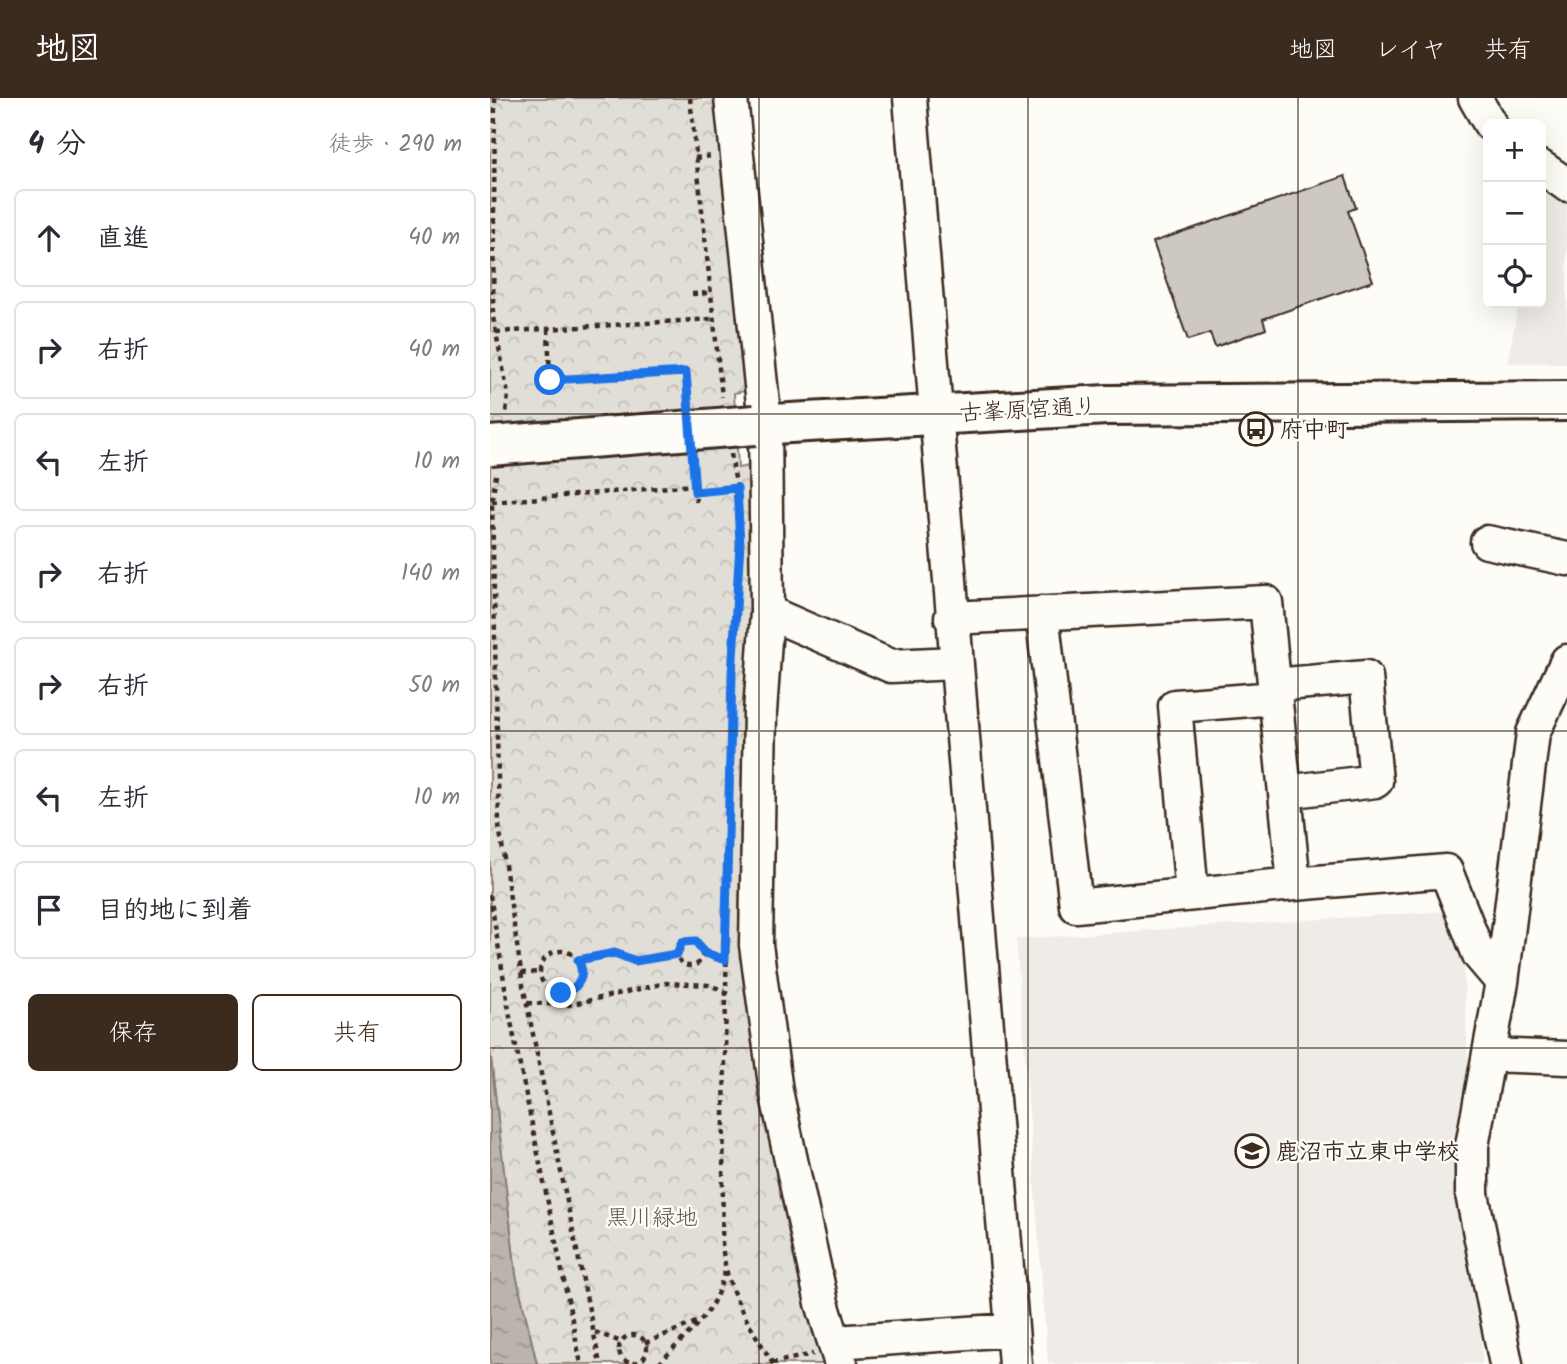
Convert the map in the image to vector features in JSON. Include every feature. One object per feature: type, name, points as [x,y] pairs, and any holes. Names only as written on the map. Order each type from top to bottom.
[{"type":"main road","name":"古峯原宮通り","points":[[497,447],[936,413],[1256,401],[1567,401]]},
{"type":"street","points":[[731,98],[744,426],[768,612],[760,712],[756,945],[776,1091],[822,1303],[829,1354],[1012,1330]]},
{"type":"street","points":[[910,98],[1014,1364]]},
{"type":"street","points":[[1475,98],[1487,119]]},
{"type":"street","points":[[1546,170],[1567,185]]},
{"type":"street","points":[[1487,542],[1567,559]]},
{"type":"street","points":[[951,618],[1266,601],[1294,884]]},
{"type":"street","points":[[768,612],[891,666],[955,663]]},
{"type":"street","points":[[1042,613],[1076,906],[1446,872],[1479,955],[1502,982]]},
{"type":"street","points":[[1506,1364],[1472,1195],[1472,1146],[1502,982],[1534,733],[1567,661]]},
{"type":"street","points":[[1192,894],[1175,706],[1366,677],[1376,781],[1285,792]]},
{"type":"street","points":[[1489,1055],[1567,1058]]},
{"type":"path","points":[[495,98],[493,317],[508,394],[497,447],[492,502],[499,825],[521,973],[600,1364]]},
{"type":"path","points":[[690,98],[712,319],[744,426],[738,502]]},
{"type":"path","points":[[695,158],[708,157]]},
{"type":"path","points":[[692,293],[709,293]]},
{"type":"path","points":[[496,332],[712,319]]},
{"type":"path","points":[[548,329],[550,380],[686,372],[688,410]]},
{"type":"path","points":[[691,447],[695,502]]},
{"type":"path","points":[[492,502],[737,488]]},
{"type":"path","points":[[731,723],[738,570]]},
{"type":"path","points":[[659,1364],[702,1320],[720,1293],[724,1271],[721,1179],[730,735]]},
{"type":"path","points":[[490,895],[510,1017],[581,1364]]},
{"type":"path","points":[[677,954],[682,942],[689,940],[696,941],[703,952],[725,960]]},
{"type":"path","points":[[677,954],[684,965],[691,966],[702,959],[703,952]]},
{"type":"path","points":[[553,953],[570,953],[578,960],[582,972],[581,980],[569,992],[553,991],[541,980],[540,971],[546,957],[553,953]]},
{"type":"path","points":[[578,960],[615,953],[635,961],[677,954]]},
{"type":"path","points":[[521,973],[540,971]]},
{"type":"path","points":[[527,1003],[569,1004],[666,983],[709,985],[725,991]]},
{"type":"path","points":[[724,1271],[733,1296],[773,1363],[829,1354]]},
{"type":"path","points":[[645,1343],[702,1320]]},
{"type":"path","points":[[594,1332],[621,1342]]},
{"type":"path","points":[[636,1335],[645,1343],[645,1355],[641,1360],[629,1362],[620,1354],[621,1342],[625,1337],[636,1335]]},
{"type":"shaded area","points":[[1546,188],[1567,203],[1567,363],[1507,363],[1518,308],[1546,308]]},
{"type":"shaded area","name":"鹿沼市立東中学校","points":[[1461,910],[1482,1364],[1048,1364],[1016,939]]},
{"type":"green space","name":"黒川緑地","points":[[490,98],[720,98],[751,390],[734,393],[738,468],[755,465],[751,901],[831,1364],[537,1364],[516,1275],[490,1050]]},
{"type":"water","points":[[490,1050],[516,1275],[537,1364],[490,1364]]},
{"type":"building","points":[[1345,176],[1356,208],[1348,211],[1373,281],[1263,319],[1266,329],[1215,347],[1210,333],[1188,340],[1153,242]]},
{"type":"place","name":"府中町","points":[[1256,429]]},
{"type":"place","name":"鹿沼市立東中学校","points":[[1252,1151]]},
{"type":"route","points":[[550,380],[686,372],[695,492],[737,488],[740,544],[732,674],[725,960],[703,952],[696,941],[689,940],[682,942],[677,954],[635,961],[615,953],[578,960],[581,964],[581,980],[569,992],[561,993]]}]
